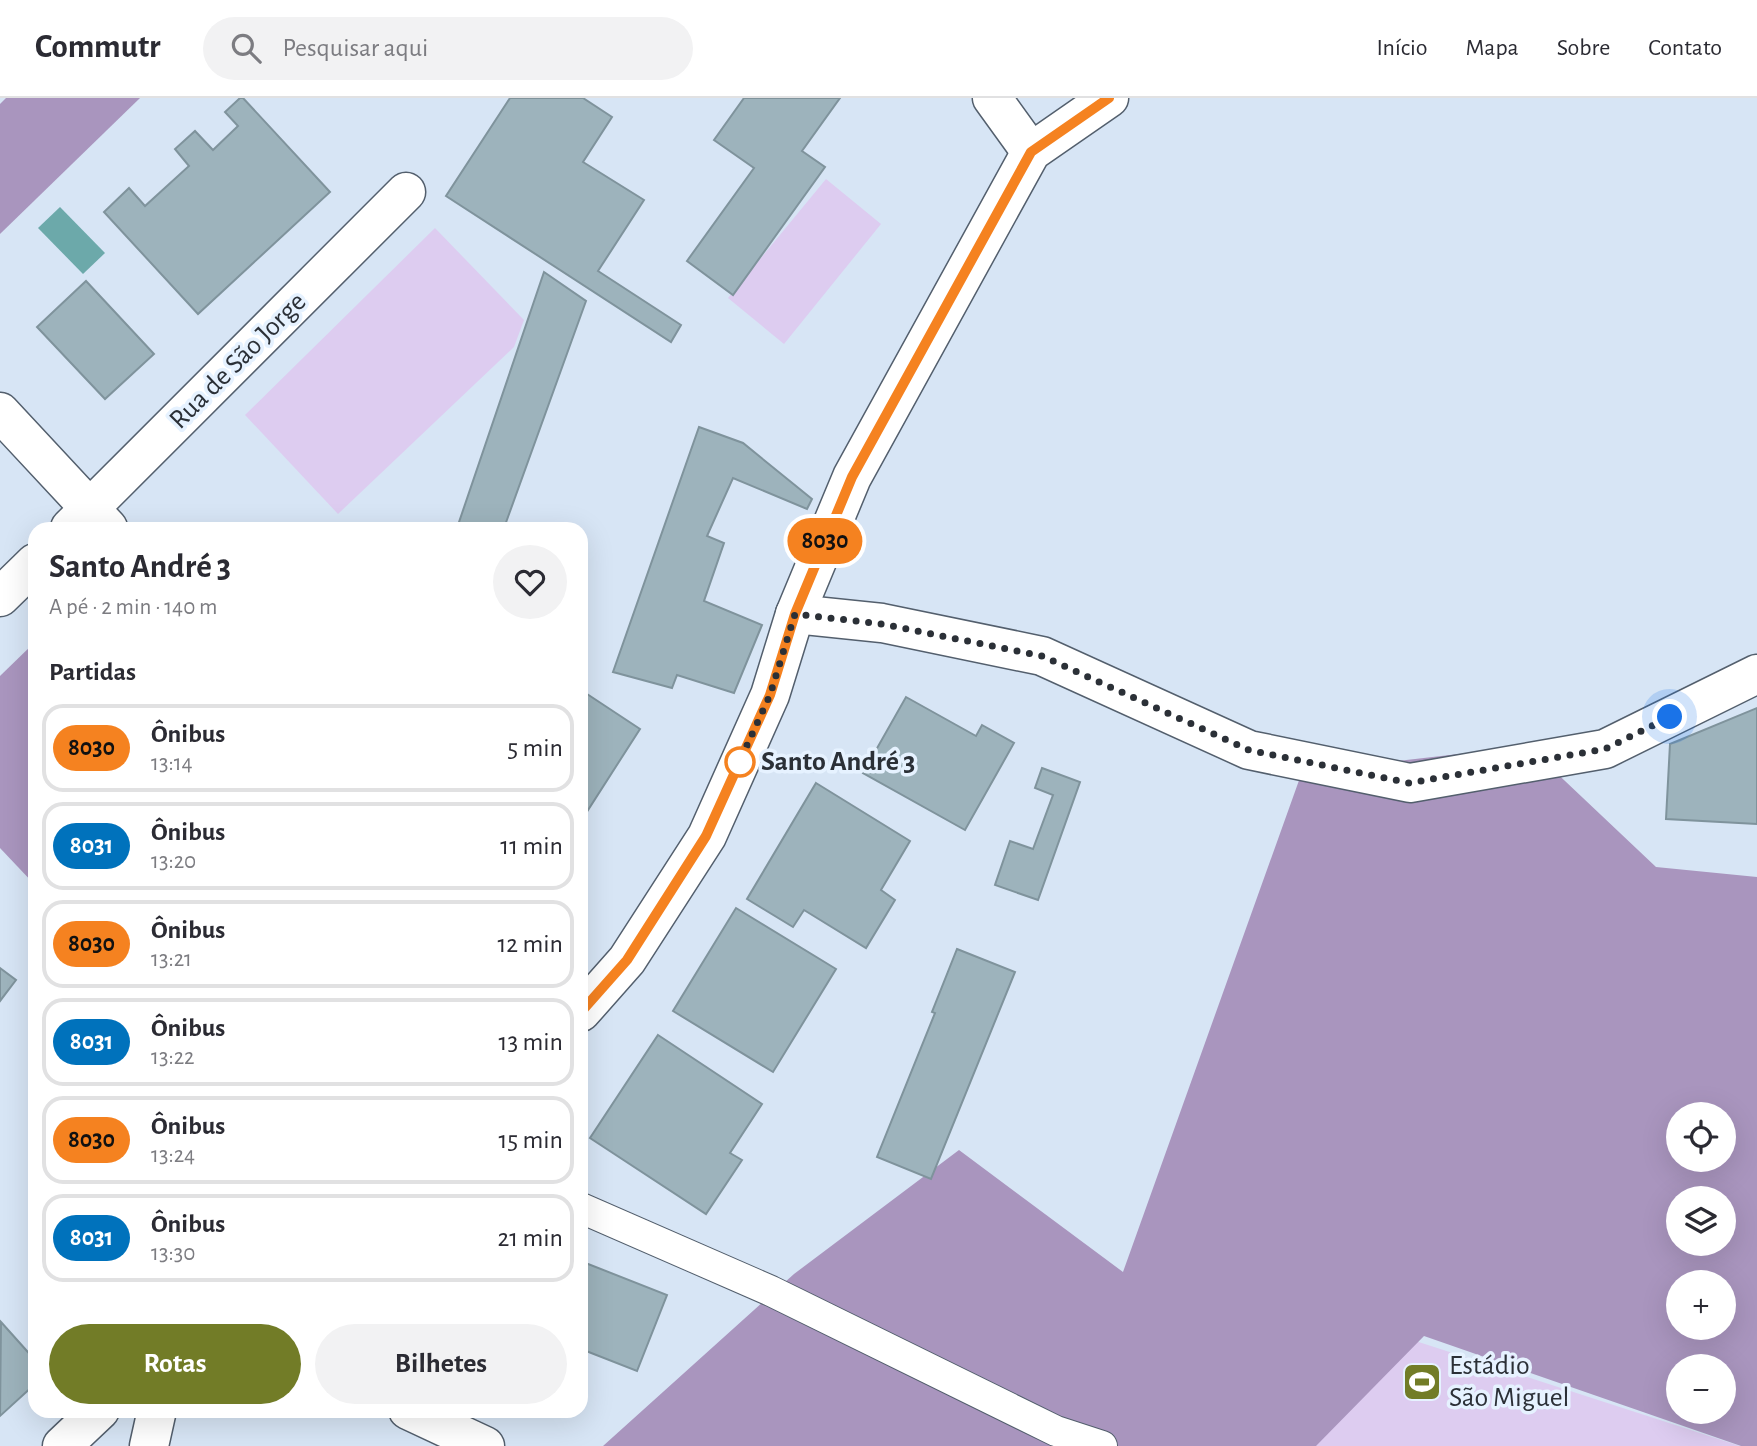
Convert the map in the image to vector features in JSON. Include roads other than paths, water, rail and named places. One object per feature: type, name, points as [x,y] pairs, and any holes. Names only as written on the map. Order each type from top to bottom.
[{"type":"street","points":[[992,98],[1031,152]]},
{"type":"street","points":[[588,1004],[627,960],[706,836],[770,695],[795,614],[852,477],[1031,152],[1109,98]]},
{"type":"street","name":"Rua de São Jorge","points":[[89,522],[406,192]]},
{"type":"street","points":[[0,412],[89,522]]},
{"type":"street","points":[[0,597],[28,570]]},
{"type":"street","points":[[795,614],[882,624],[1042,656],[1249,750],[1409,783],[1605,749],[1757,674]]},
{"type":"street","points":[[62,1446],[92,1418]]},
{"type":"street","points":[[149,1446],[154,1418]]},
{"type":"street","points":[[425,1418],[485,1446]]},
{"type":"lane","points":[[588,1211],[771,1291],[1056,1431],[1102,1446]]},
{"type":"place","name":"Santo André 3","points":[[740,762]]},
{"type":"place","name":"Estádio São Miguel","points":[[1422,1382]]}]
